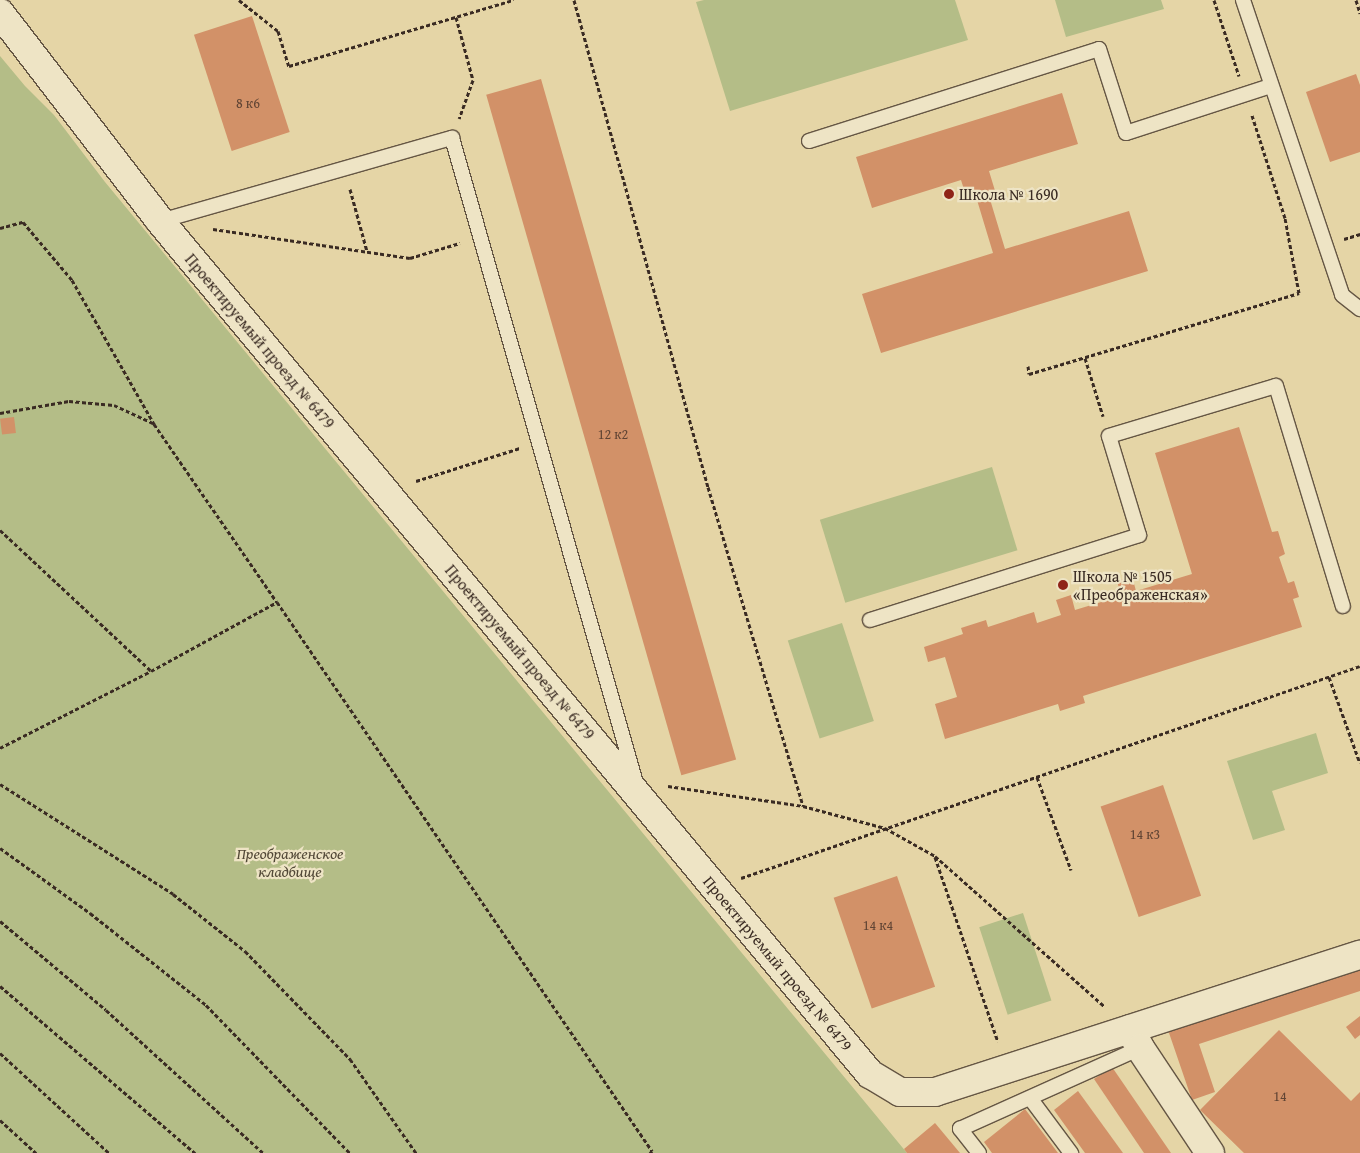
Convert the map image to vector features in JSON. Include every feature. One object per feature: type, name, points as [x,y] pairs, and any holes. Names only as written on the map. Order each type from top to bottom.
[{"type":"street","name":"Проектируемый проезд № 6479","points":[[0,13],[160,221],[652,791],[870,1074],[900,1092],[935,1092],[1007,1069],[1135,1038],[1360,955]]},
{"type":"street","points":[[1135,1038],[1210,1153]]},
{"type":"lane","points":[[1243,0],[1342,295],[1360,309]]},
{"type":"lane","points":[[809,141],[1099,49],[1126,133],[1271,86]]},
{"type":"lane","points":[[160,221],[452,138],[539,442],[652,791]]},
{"type":"lane","points":[[870,620],[1139,535],[1109,436],[1276,386],[1343,606]]},
{"type":"lane","points":[[979,1153],[960,1129],[1030,1098],[1135,1038]]},
{"type":"lane","points":[[1030,1098],[1070,1153]]},
{"type":"path","points":[[239,0],[278,31],[289,66],[513,0]]},
{"type":"path","points":[[574,0],[708,487],[803,806]]},
{"type":"path","points":[[1028,366],[1029,374],[1299,293],[1285,218],[1214,0]]},
{"type":"path","points":[[1356,0],[1360,12]]},
{"type":"path","points":[[452,138],[474,80],[456,17]]},
{"type":"path","points":[[344,170],[367,251]]},
{"type":"path","points":[[0,228],[23,222],[72,280],[154,424],[652,1151],[650,1153]]},
{"type":"path","points":[[210,229],[410,258],[480,238]]},
{"type":"path","points":[[1085,358],[1100,406]]},
{"type":"path","points":[[0,413],[69,401],[114,405],[154,424]]},
{"type":"path","points":[[416,482],[539,442]]},
{"type":"path","points":[[0,530],[151,671]]},
{"type":"path","points":[[0,748],[151,671],[277,602]]},
{"type":"path","points":[[740,878],[1360,666]]},
{"type":"path","points":[[1329,677],[1360,763]]},
{"type":"path","points":[[1037,776],[1071,870]]},
{"type":"path","points":[[0,784],[173,894],[245,951],[350,1059],[416,1153]]},
{"type":"path","points":[[652,791],[803,806],[885,828],[935,856],[1135,1038]]},
{"type":"path","points":[[0,848],[90,913],[206,1005],[350,1153]]},
{"type":"path","points":[[935,856],[1007,1069]]},
{"type":"path","points":[[0,921],[106,1010],[263,1153]]},
{"type":"path","points":[[0,986],[195,1153]]},
{"type":"path","points":[[0,1054],[109,1153]]},
{"type":"path","points":[[0,1120],[36,1153]]},
{"type":"green space","points":[[704,0],[955,0],[968,40],[730,111],[696,2]]},
{"type":"green space","points":[[1055,0],[1161,0],[1164,9],[1066,37]]},
{"type":"green space","name":"Преображенское кладбище","points":[[0,56],[25,86],[54,115],[105,182],[907,1153],[0,1153]]},
{"type":"green space","points":[[992,467],[1017,550],[845,603],[820,520]]},
{"type":"green space","points":[[842,623],[874,721],[820,739],[788,641]]},
{"type":"green space","points":[[1316,733],[1328,773],[1272,791],[1285,830],[1253,840],[1227,761]]},
{"type":"green space","points":[[1023,913],[1051,1000],[1008,1015],[979,927]]},
{"type":"building","points":[[252,16],[290,132],[232,151],[194,35]]},
{"type":"building","points":[[1356,74],[1360,85],[1360,152],[1330,162],[1306,92]]},
{"type":"building","points":[[541,79],[736,760],[681,775],[486,95]]},
{"type":"building","points":[[1062,93],[1078,144],[989,171],[996,194],[989,196],[1005,249],[1129,211],[1148,271],[881,353],[862,294],[993,253],[977,200],[968,202],[961,180],[872,208],[856,157]]},
{"type":"building","points":[[14,417],[16,433],[2,435],[0,419]]},
{"type":"building","points":[[1239,427],[1272,532],[1278,531],[1285,554],[1279,557],[1288,583],[1294,581],[1299,597],[1293,599],[1302,627],[1083,696],[1085,703],[1060,711],[1058,704],[945,739],[935,704],[957,697],[945,657],[928,662],[924,647],[963,634],[961,628],[986,620],[988,627],[1034,612],[1037,623],[1061,615],[1056,600],[1071,595],[1075,610],[1121,596],[1117,581],[1132,576],[1136,591],[1192,574],[1155,453]]},
{"type":"building","points":[[1163,785],[1201,896],[1139,917],[1101,806]]},
{"type":"building","points":[[897,876],[935,987],[872,1008],[834,898]]},
{"type":"building","points":[[1360,966],[1360,991],[1199,1044],[1215,1092],[1192,1100],[1168,1030]]},
{"type":"building","points":[[1360,1016],[1360,1035],[1355,1039],[1346,1027]]},
{"type":"building","points":[[1279,1030],[1351,1101],[1360,1092],[1360,1153],[1244,1153],[1200,1110]]},
{"type":"building","points":[[1112,1067],[1171,1153],[1144,1153],[1094,1079]]},
{"type":"building","points":[[1078,1091],[1123,1153],[1085,1153],[1054,1110]]},
{"type":"building","points":[[1025,1109],[1058,1153],[992,1153],[984,1142]]},
{"type":"building","points":[[935,1123],[960,1153],[907,1153],[904,1149]]},
{"type":"place","name":"Школа № 1690","points":[[949,194]]},
{"type":"place","name":"Школа № 1505 «Преображенская»","points":[[1063,585]]}]
